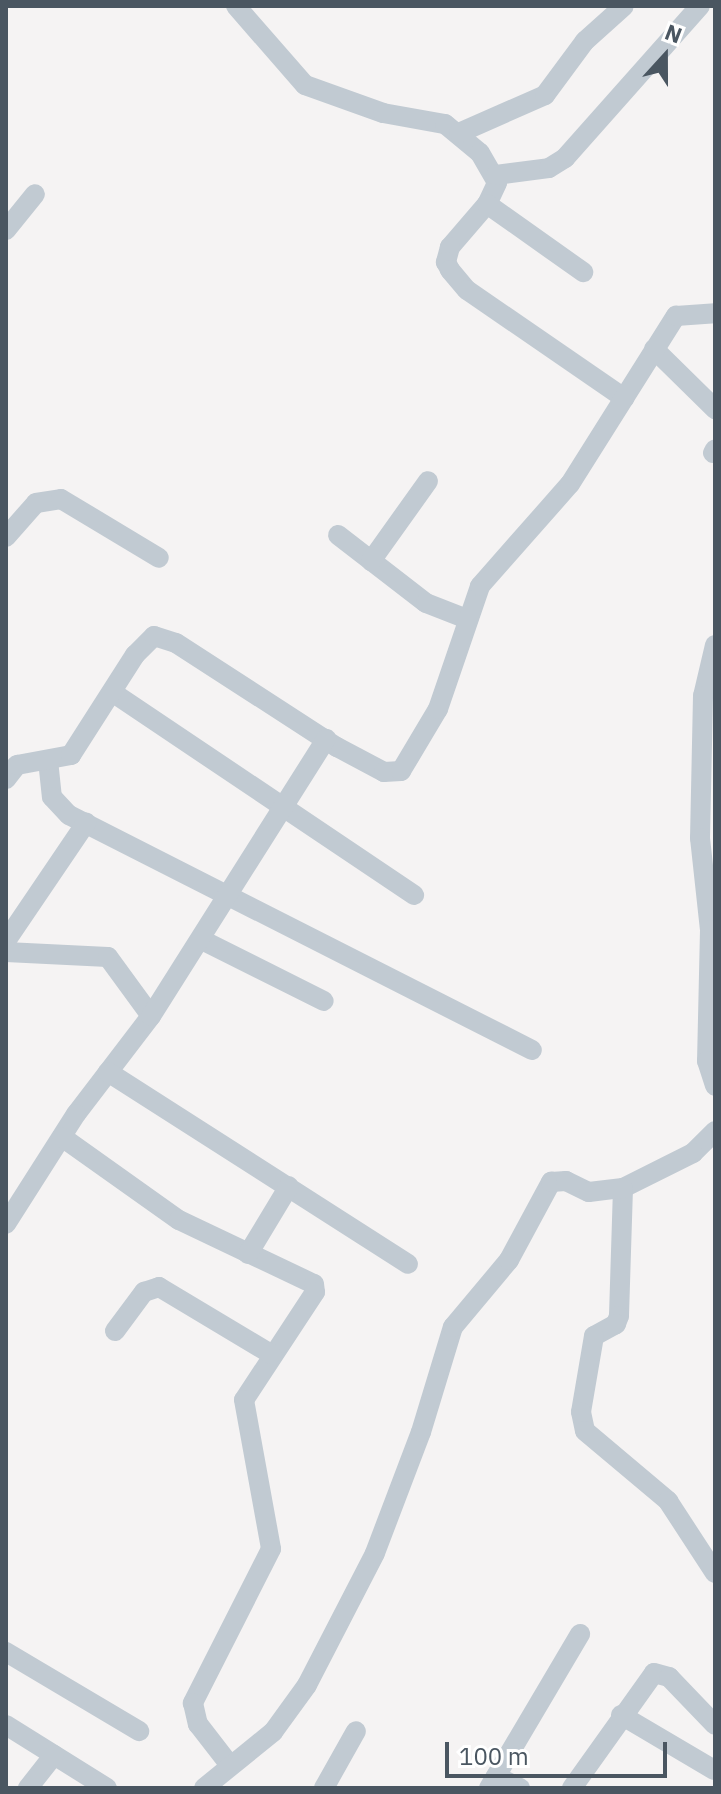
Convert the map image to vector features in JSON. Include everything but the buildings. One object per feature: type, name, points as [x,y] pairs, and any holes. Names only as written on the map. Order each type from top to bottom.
[{"type":"street","points":[[236,6],[292,74],[317,92],[383,113],[436,120],[459,133],[496,175]]},
{"type":"street","points":[[459,133],[545,95],[585,41],[624,6]]},
{"type":"street","points":[[496,175],[549,168],[565,158],[700,6]]},
{"type":"street","points":[[496,175],[487,204],[450,247],[446,262],[455,279],[624,398]]},
{"type":"street","points":[[6,230],[35,194]]},
{"type":"street","points":[[487,204],[583,272]]},
{"type":"street","points":[[8,771],[71,755],[146,640],[163,637],[384,772],[401,771],[438,709],[480,586],[550,511],[676,316],[715,313]]},
{"type":"street","points":[[654,349],[715,409]]},
{"type":"street","points":[[371,561],[428,481]]},
{"type":"street","points":[[6,537],[36,503],[61,499],[159,558]]},
{"type":"street","points":[[338,535],[426,603],[467,619]]},
{"type":"street","points":[[715,645],[703,696],[700,838],[710,930],[707,1061],[715,1086]]},
{"type":"street","points":[[112,692],[414,895]]},
{"type":"street","points":[[6,1224],[62,1137],[151,1016],[202,940],[281,806],[326,739]]},
{"type":"street","points":[[48,760],[57,807],[532,1050]]},
{"type":"street","points":[[6,941],[52,880],[86,823]]},
{"type":"street","points":[[202,940],[324,1001]]},
{"type":"street","points":[[6,952],[108,957],[151,1016]]},
{"type":"street","points":[[108,1072],[408,1264]]},
{"type":"street","points":[[204,1788],[229,1764],[273,1732],[307,1685],[375,1553],[421,1432],[453,1327],[509,1260],[551,1182],[566,1181],[589,1192],[623,1188],[693,1153],[715,1131]]},
{"type":"street","points":[[62,1137],[179,1220],[248,1254],[283,1265],[314,1284],[315,1292],[271,1354],[244,1400],[271,1549],[193,1703],[198,1724],[229,1764]]},
{"type":"street","points":[[248,1254],[289,1186]]},
{"type":"street","points":[[623,1188],[619,1316],[616,1324],[594,1336],[581,1421],[605,1449],[668,1501],[715,1573]]},
{"type":"street","points":[[115,1331],[144,1292],[159,1287],[271,1354]]},
{"type":"street","points":[[520,1788],[493,1782],[580,1634]]},
{"type":"street","points":[[6,1652],[139,1731]]},
{"type":"street","points":[[572,1788],[644,1682],[661,1672],[715,1725]]},
{"type":"street","points":[[621,1715],[714,1770]]},
{"type":"street","points":[[6,1725],[107,1788]]},
{"type":"street","points":[[324,1788],[356,1731]]},
{"type":"street","points":[[28,1788],[54,1755]]}]
